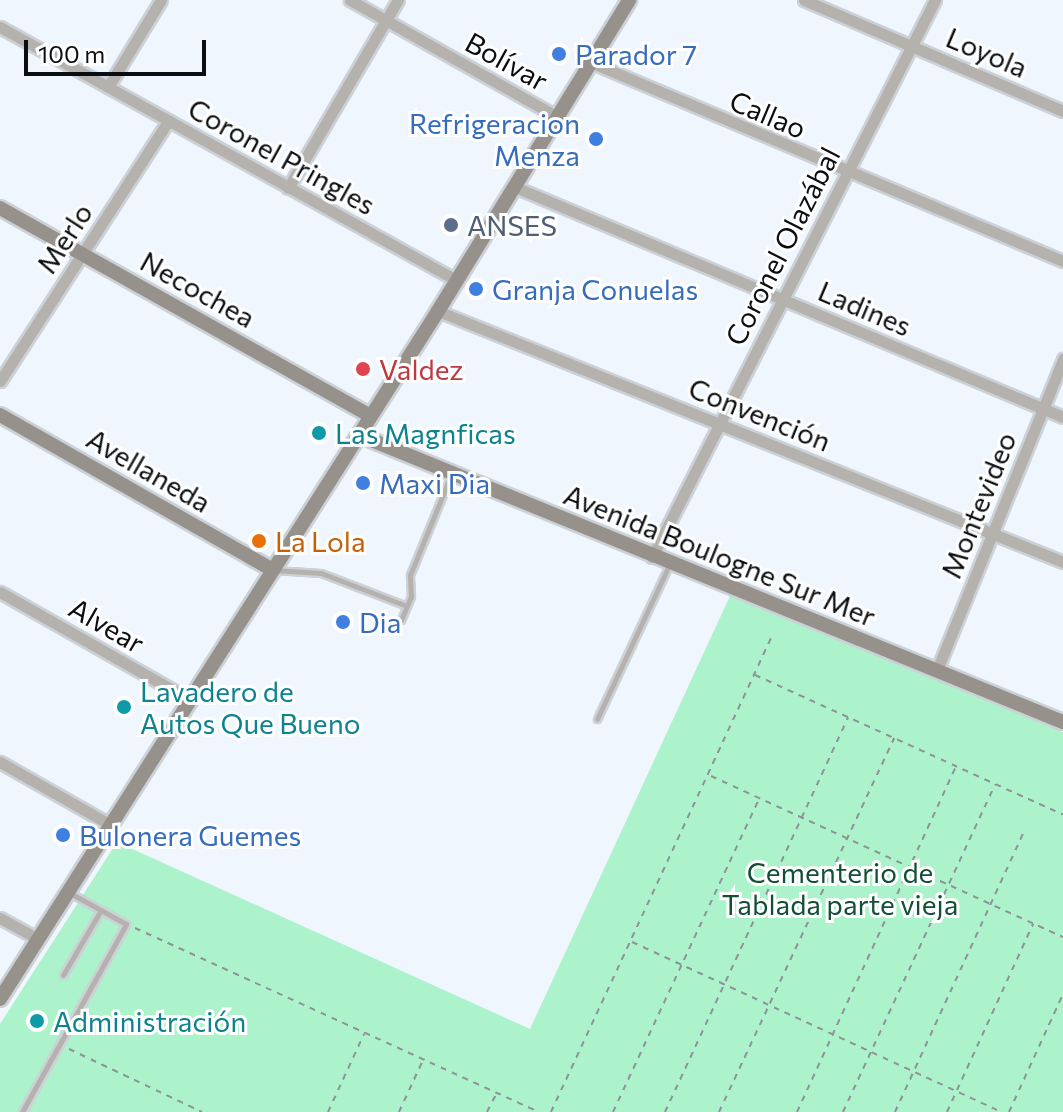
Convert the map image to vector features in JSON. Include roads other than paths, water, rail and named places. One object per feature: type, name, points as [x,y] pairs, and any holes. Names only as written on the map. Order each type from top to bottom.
[{"type":"main road","points":[[0,999],[438,311],[629,0]]},
{"type":"main road","name":"Necochea","points":[[0,208],[371,416]]},
{"type":"main road","name":"Avellaneda","points":[[0,415],[273,570]]},
{"type":"main road","name":"Avenida Boulogne Sur Mer","points":[[359,435],[669,564],[1063,722]]},
{"type":"street","points":[[108,87],[161,0]]},
{"type":"street","name":"Bolívar","points":[[350,0],[558,117]]},
{"type":"street","points":[[288,188],[398,0]]},
{"type":"street","name":"Loyola","points":[[804,0],[1063,111]]},
{"type":"street","name":"Coronel Olazábal","points":[[652,557],[935,0]]},
{"type":"street","name":"Coronel Pringles","points":[[0,27],[456,280]]},
{"type":"street","name":"Callao","points":[[590,62],[847,173],[1063,261]]},
{"type":"street","name":"Merlo","points":[[0,381],[168,121]]},
{"type":"street","name":"Ladines","points":[[515,187],[1063,417]]},
{"type":"street","name":"Convención","points":[[438,311],[1063,562]]},
{"type":"street","name":"Montevideo","points":[[937,670],[1063,359]]},
{"type":"street","name":"Alvear","points":[[0,592],[190,700]]},
{"type":"street","points":[[0,762],[111,825]]},
{"type":"street","points":[[0,918],[38,939]]},
{"type":"lane","points":[[401,620],[407,606],[410,575],[452,474]]},
{"type":"lane","points":[[597,719],[669,564]]},
{"type":"lane","points":[[273,570],[321,573],[407,606]]},
{"type":"lane","points":[[22,1112],[126,924],[68,892]]},
{"type":"lane","points":[[63,975],[101,910]]},
{"type":"place","name":"Parador 7","points":[[559,54]]},
{"type":"place","name":"Refrigeracion Menza","points":[[596,139]]},
{"type":"place","name":"ANSES","points":[[451,225]]},
{"type":"place","name":"Granja Conuelas","points":[[476,289]]},
{"type":"place","name":"Valdez","points":[[363,369]]},
{"type":"place","name":"Las Magnficas","points":[[319,433]]},
{"type":"place","name":"Maxi Dia","points":[[363,483]]},
{"type":"place","name":"La Lola","points":[[259,541]]},
{"type":"place","name":"Dia","points":[[343,622]]},
{"type":"place","name":"Lavadero de Autos Que Bueno","points":[[124,707]]},
{"type":"place","name":"Bulonera Guemes","points":[[63,835]]},
{"type":"place","name":"Administración","points":[[37,1021]]},
{"type":"park label","name":"Cementerio de Tablada parte vieja","points":[[840,888]]}]
